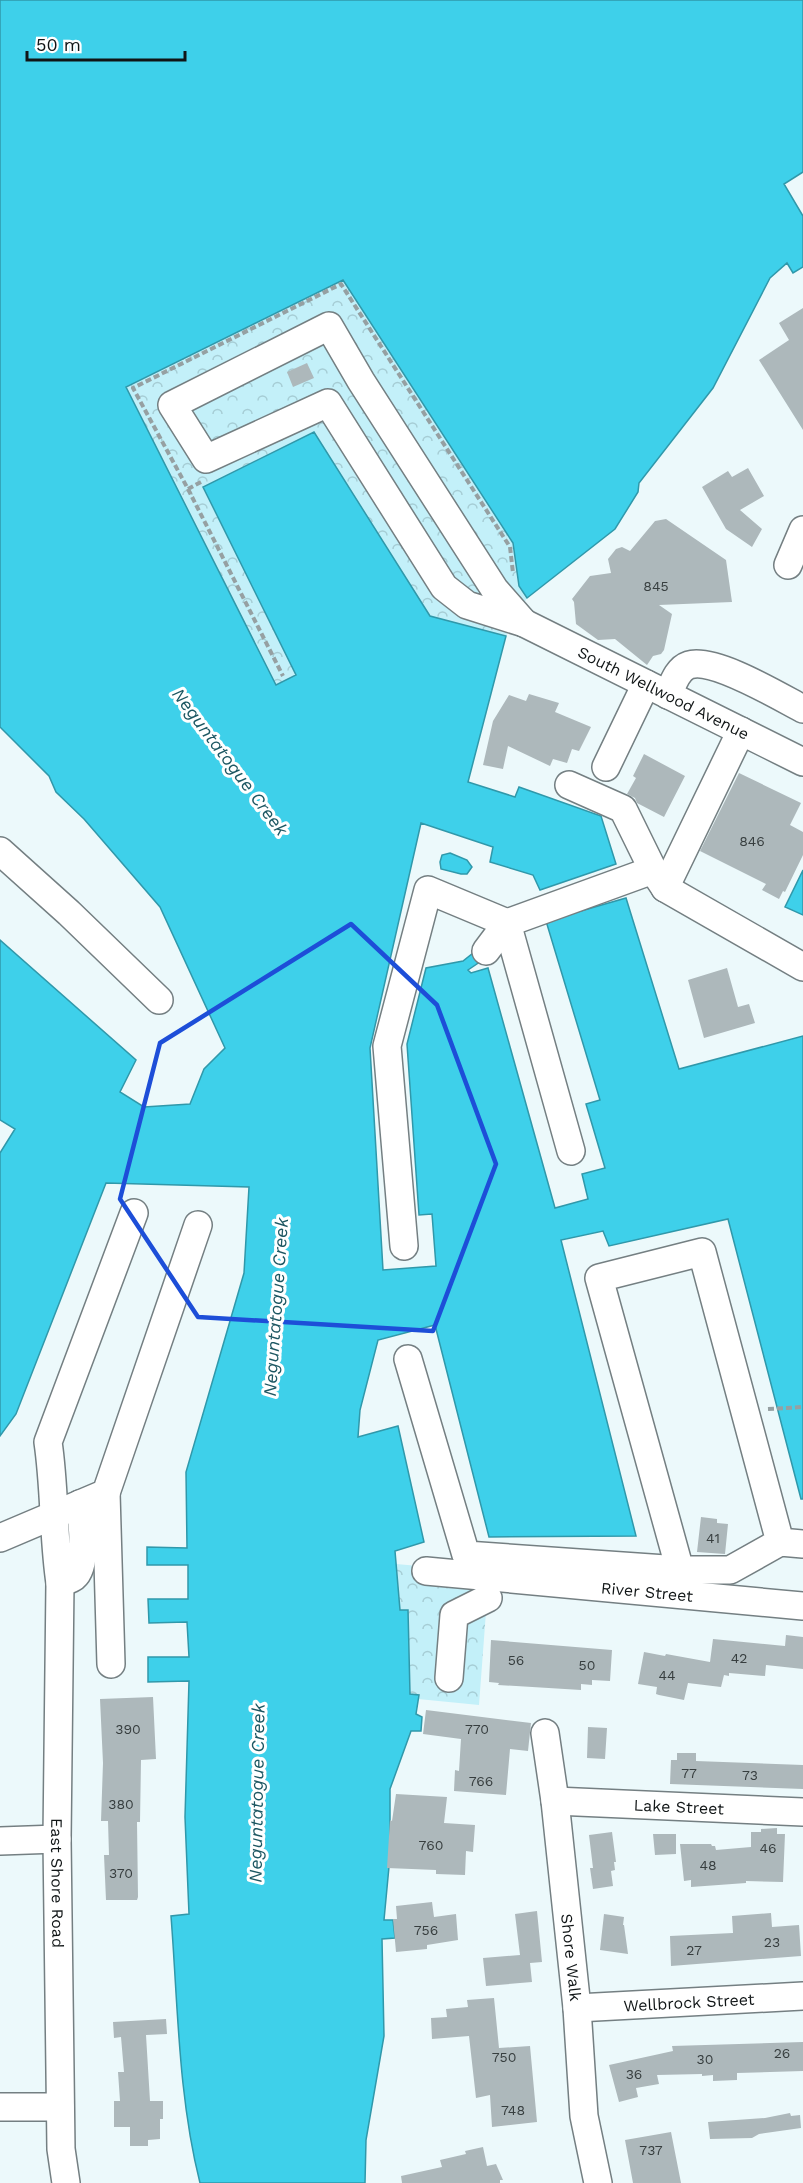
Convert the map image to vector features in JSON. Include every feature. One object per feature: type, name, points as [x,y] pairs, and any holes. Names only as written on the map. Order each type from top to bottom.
[{"type":"street","points":[[361,381],[328,403],[206,459],[172,405],[329,326],[361,381],[495,590],[524,623]]},
{"type":"street","points":[[328,403],[444,587],[467,605],[524,623]]},
{"type":"street","points":[[788,566],[803,530]]},
{"type":"street","name":"South Wellwood Avenue","points":[[524,623],[803,762]]},
{"type":"street","points":[[606,767],[657,689],[688,665],[717,667],[743,677],[803,709]]},
{"type":"street","points":[[404,1246],[387,1046],[428,890],[507,922],[659,879],[741,731]]},
{"type":"street","points":[[569,785],[623,809],[659,879],[803,967]]},
{"type":"street","points":[[0,851],[69,913],[159,1000]]},
{"type":"street","points":[[486,951],[507,922]]},
{"type":"street","points":[[507,922],[571,1151]]},
{"type":"street","name":"East Shore Road","points":[[66,2183],[61,2149],[57,1839],[60,1583],[53,1473],[48,1442],[134,1213]]},
{"type":"street","points":[[111,1664],[106,1493],[198,1225]]},
{"type":"street","points":[[408,1359],[466,1555],[680,1570],[730,1570],[791,1543],[702,1252],[599,1278],[680,1570]]},
{"type":"street","points":[[0,1538],[106,1493]]},
{"type":"street","points":[[60,1583],[76,1576],[80,1568],[83,1540],[80,1504]]},
{"type":"street","name":"River Street","points":[[426,1571],[489,1595],[803,1606]]},
{"type":"street","points":[[449,1678],[454,1615],[489,1595]]},
{"type":"street","name":"Shore Walk","points":[[545,1733],[555,1801],[577,2008],[584,2116],[598,2183]]},
{"type":"street","name":"Lake Street","points":[[555,1801],[803,1812]]},
{"type":"street","points":[[0,1840],[57,1839]]},
{"type":"street","name":"Wellbrock Street","points":[[577,2008],[803,1995]]},
{"type":"street","points":[[0,2107],[60,2107]]},
{"type":"path","points":[[188,489],[283,676]]},
{"type":"path","points":[[773,1409],[803,1407]]},
{"type":"highlighted area","points":[[351,924],[437,1005],[496,1164],[433,1331],[198,1317],[120,1199],[160,1043]]},
{"type":"green space","points":[[343,280],[513,543],[519,586],[527,598],[506,636],[430,616],[313,432],[203,488],[296,675],[276,685],[125,387]]},
{"type":"green space","points":[[396,1564],[489,1572],[479,1705],[418,1699],[418,1695],[410,1695],[408,1611],[400,1611]]},
{"type":"water","name":"Neguntatogue Creek","points":[[0,0],[803,0],[803,172],[784,184],[803,216],[803,267],[793,273],[787,263],[770,278],[713,388],[639,483],[638,492],[615,529],[527,598],[519,586],[513,543],[343,280],[126,387],[276,685],[296,675],[203,487],[314,432],[430,616],[506,636],[468,782],[515,797],[519,787],[601,816],[616,864],[540,890],[533,875],[490,862],[493,847],[421,823],[370,1048],[383,1270],[436,1266],[432,1214],[419,1215],[407,1044],[426,968],[463,961],[483,945],[490,955],[468,970],[471,973],[488,968],[555,1208],[588,1199],[582,1174],[605,1168],[586,1104],[600,1100],[546,921],[626,898],[679,1069],[803,1036],[803,1499],[801,1499],[728,1219],[609,1246],[603,1231],[561,1240],[636,1536],[489,1537],[435,1325],[378,1340],[360,1410],[358,1437],[398,1426],[424,1542],[395,1551],[400,1610],[408,1610],[410,1694],[419,1695],[416,1714],[422,1717],[421,1731],[411,1731],[390,1789],[390,1856],[384,1920],[393,1920],[395,1938],[382,1939],[384,2036],[366,2140],[365,2183],[200,2183],[183,2084],[171,1916],[189,1914],[185,1817],[189,1681],[148,1682],[148,1657],[189,1657],[187,1622],[149,1623],[148,1599],[188,1599],[188,1565],[147,1565],[147,1547],[187,1548],[186,1472],[244,1273],[249,1187],[106,1183],[16,1414],[0,1436],[0,1153],[15,1129],[0,1120],[0,940],[136,1060],[120,1092],[144,1107],[190,1104],[204,1069],[225,1048],[160,907],[84,819],[56,792],[49,776],[0,727]]},
{"type":"water","points":[[450,853],[467,860],[472,867],[467,874],[441,869],[442,855]]},
{"type":"water","points":[[803,870],[803,915],[785,907]]},
{"type":"building","points":[[803,308],[803,430],[759,360],[789,340],[779,323]]},
{"type":"building","points":[[307,363],[314,378],[293,387],[287,372]]},
{"type":"building","points":[[748,468],[764,496],[740,510],[762,529],[752,547],[726,529],[702,487],[728,471],[732,477]]},
{"type":"building","points":[[666,519],[726,560],[732,602],[659,605],[672,614],[664,650],[661,654],[653,656],[647,665],[615,639],[598,640],[576,624],[572,599],[590,576],[611,573],[608,559],[616,549],[622,547],[630,551],[655,521]]},
{"type":"building","points":[[529,694],[559,703],[555,712],[591,727],[579,751],[572,749],[567,763],[553,759],[550,766],[508,746],[503,769],[483,765],[493,721],[509,695],[526,701]]},
{"type":"building","points":[[644,754],[685,776],[664,817],[637,803],[635,798],[627,794],[636,778],[633,776]]},
{"type":"building","points":[[739,773],[801,803],[790,825],[803,832],[803,855],[785,892],[783,891],[779,899],[762,890],[766,884],[700,851]]},
{"type":"building","points":[[727,968],[738,1007],[749,1004],[755,1023],[704,1038],[688,980]]},
{"type":"building","points":[[701,1517],[717,1519],[717,1523],[728,1524],[725,1554],[697,1552]]},
{"type":"building","points":[[786,1635],[803,1637],[803,1669],[766,1665],[765,1676],[729,1673],[729,1676],[724,1675],[721,1687],[688,1683],[684,1700],[656,1694],[657,1687],[638,1684],[644,1652],[710,1662],[713,1639],[785,1646]]},
{"type":"building","points":[[491,1640],[612,1650],[610,1681],[592,1680],[592,1685],[581,1684],[581,1690],[498,1685],[499,1683],[489,1682]]},
{"type":"building","points":[[153,1697],[156,1759],[141,1760],[140,1822],[137,1822],[138,1897],[137,1900],[106,1900],[104,1855],[109,1855],[108,1821],[101,1821],[103,1763],[100,1699]]},
{"type":"building","points":[[426,1710],[531,1723],[528,1751],[510,1749],[506,1795],[454,1791],[455,1770],[459,1771],[461,1739],[423,1734]]},
{"type":"building","points":[[588,1727],[607,1728],[605,1759],[587,1758]]},
{"type":"building","points":[[677,1753],[696,1753],[696,1761],[803,1765],[803,1789],[670,1784],[671,1760],[677,1760]]},
{"type":"building","points":[[396,1794],[447,1797],[444,1823],[475,1825],[473,1852],[466,1851],[465,1875],[436,1874],[436,1870],[387,1868],[390,1820],[392,1821]]},
{"type":"building","points":[[777,1828],[777,1834],[785,1834],[783,1882],[746,1881],[746,1883],[691,1887],[691,1880],[684,1881],[680,1844],[711,1844],[716,1850],[751,1847],[751,1832]]},
{"type":"building","points":[[612,1832],[616,1862],[614,1862],[615,1870],[611,1871],[613,1886],[593,1889],[589,1835]]},
{"type":"building","points":[[653,1834],[676,1834],[676,1854],[655,1855]]},
{"type":"building","points":[[432,1902],[434,1917],[456,1914],[458,1940],[427,1945],[427,1949],[396,1952],[393,1919],[397,1919],[396,1906]]},
{"type":"building","points":[[537,1911],[542,1962],[530,1963],[532,1982],[486,1986],[483,1958],[520,1955],[515,1914]]},
{"type":"building","points":[[771,1913],[772,1927],[799,1925],[801,1956],[671,1966],[670,1936],[733,1933],[732,1916]]},
{"type":"building","points":[[604,1914],[624,1917],[623,1925],[628,1954],[600,1950]]},
{"type":"building","points":[[494,1998],[499,2048],[530,2046],[537,2122],[492,2127],[490,2095],[476,2098],[469,2036],[432,2039],[431,2018],[447,2017],[446,2009],[468,2007],[467,2000]]},
{"type":"building","points":[[166,2019],[167,2034],[146,2035],[150,2101],[163,2101],[160,2139],[148,2140],[148,2146],[130,2146],[130,2127],[114,2127],[114,2101],[120,2101],[118,2072],[124,2072],[121,2037],[114,2038],[113,2022]]},
{"type":"building","points":[[803,2042],[803,2071],[737,2073],[737,2080],[713,2081],[713,2075],[657,2075],[659,2084],[636,2088],[638,2097],[619,2102],[609,2065],[673,2051],[672,2046]]},
{"type":"building","points":[[790,2113],[791,2116],[800,2115],[801,2128],[759,2134],[752,2138],[710,2139],[708,2122],[765,2118]]},
{"type":"building","points":[[671,2132],[681,2183],[633,2183],[625,2140]]},
{"type":"building","points":[[483,2147],[487,2166],[496,2164],[503,2180],[500,2180],[500,2183],[402,2183],[401,2176],[442,2167],[440,2160]]}]
